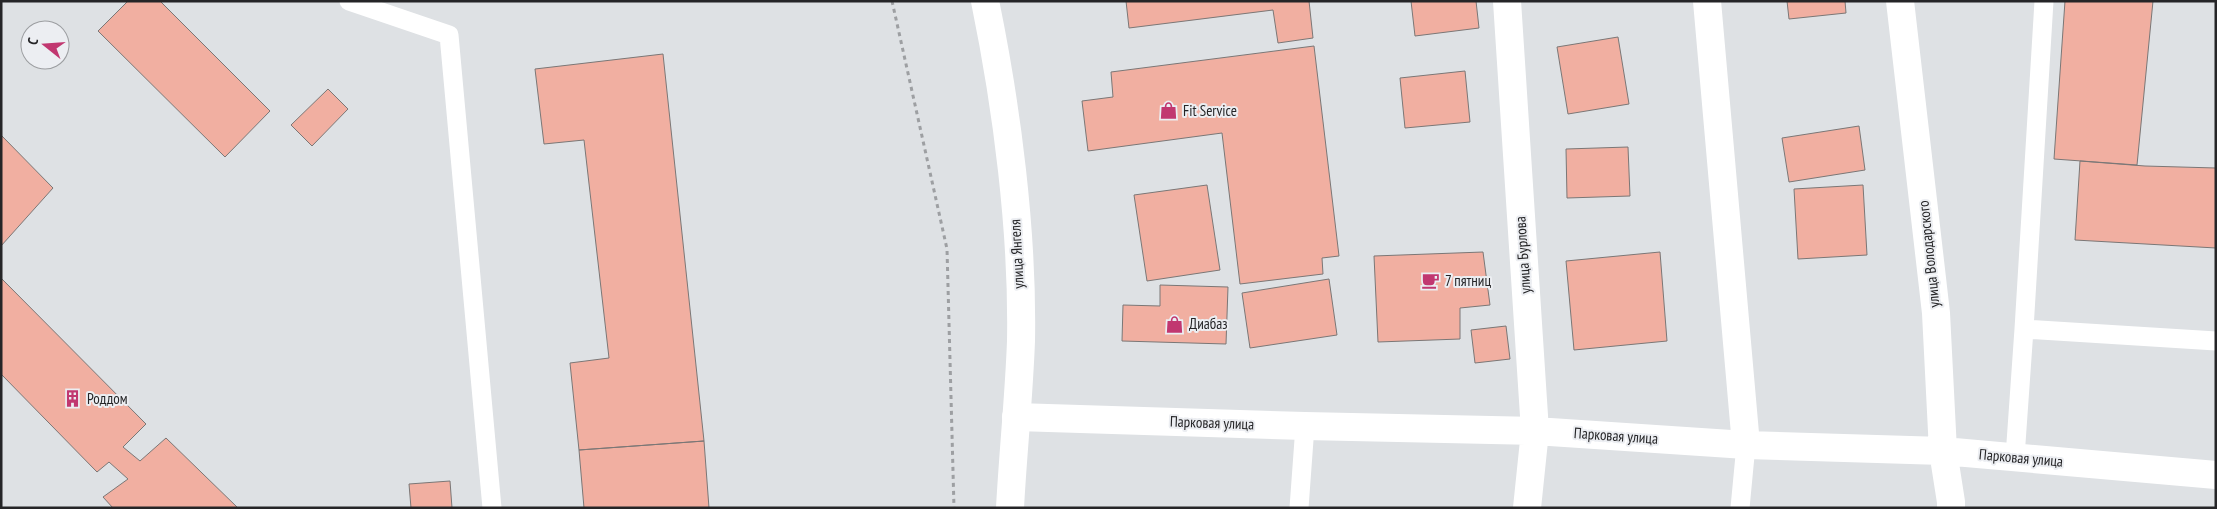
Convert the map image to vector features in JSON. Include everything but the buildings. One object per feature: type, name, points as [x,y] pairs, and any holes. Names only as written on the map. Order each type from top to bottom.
[{"type":"street","name":"улица Янгеля","points":[[984,1],[1007,139],[1019,251],[1020,341],[1010,508]]},
{"type":"street","name":"улица Бурлова","points":[[1507,1],[1535,431],[1527,508]]},
{"type":"street","points":[[1707,1],[1746,445]]},
{"type":"street","name":"улица Володарского","points":[[1900,1],[1936,313],[1943,451],[1951,502],[1950,508]]},
{"type":"street","name":"Парковая улица","points":[[1016,417],[1535,431],[1746,445],[1943,451],[2216,475]]},
{"type":"lane","points":[[349,1],[450,34],[492,508]]},
{"type":"lane","points":[[2015,457],[2044,1]]},
{"type":"lane","points":[[2024,328],[2216,341]]},
{"type":"lane","points":[[1299,508],[1305,426]]},
{"type":"lane","points":[[1740,508],[1746,445]]},
{"type":"path","points":[[892,1],[947,250],[954,508]]},
{"type":"place","name":"Fit Service","points":[[1169,111]]},
{"type":"place","name":"7 пятниц","points":[[1431,281]]},
{"type":"place","name":"Диабаз","points":[[1175,324]]},
{"type":"place","name":"Роддом","points":[[73,399]]}]
